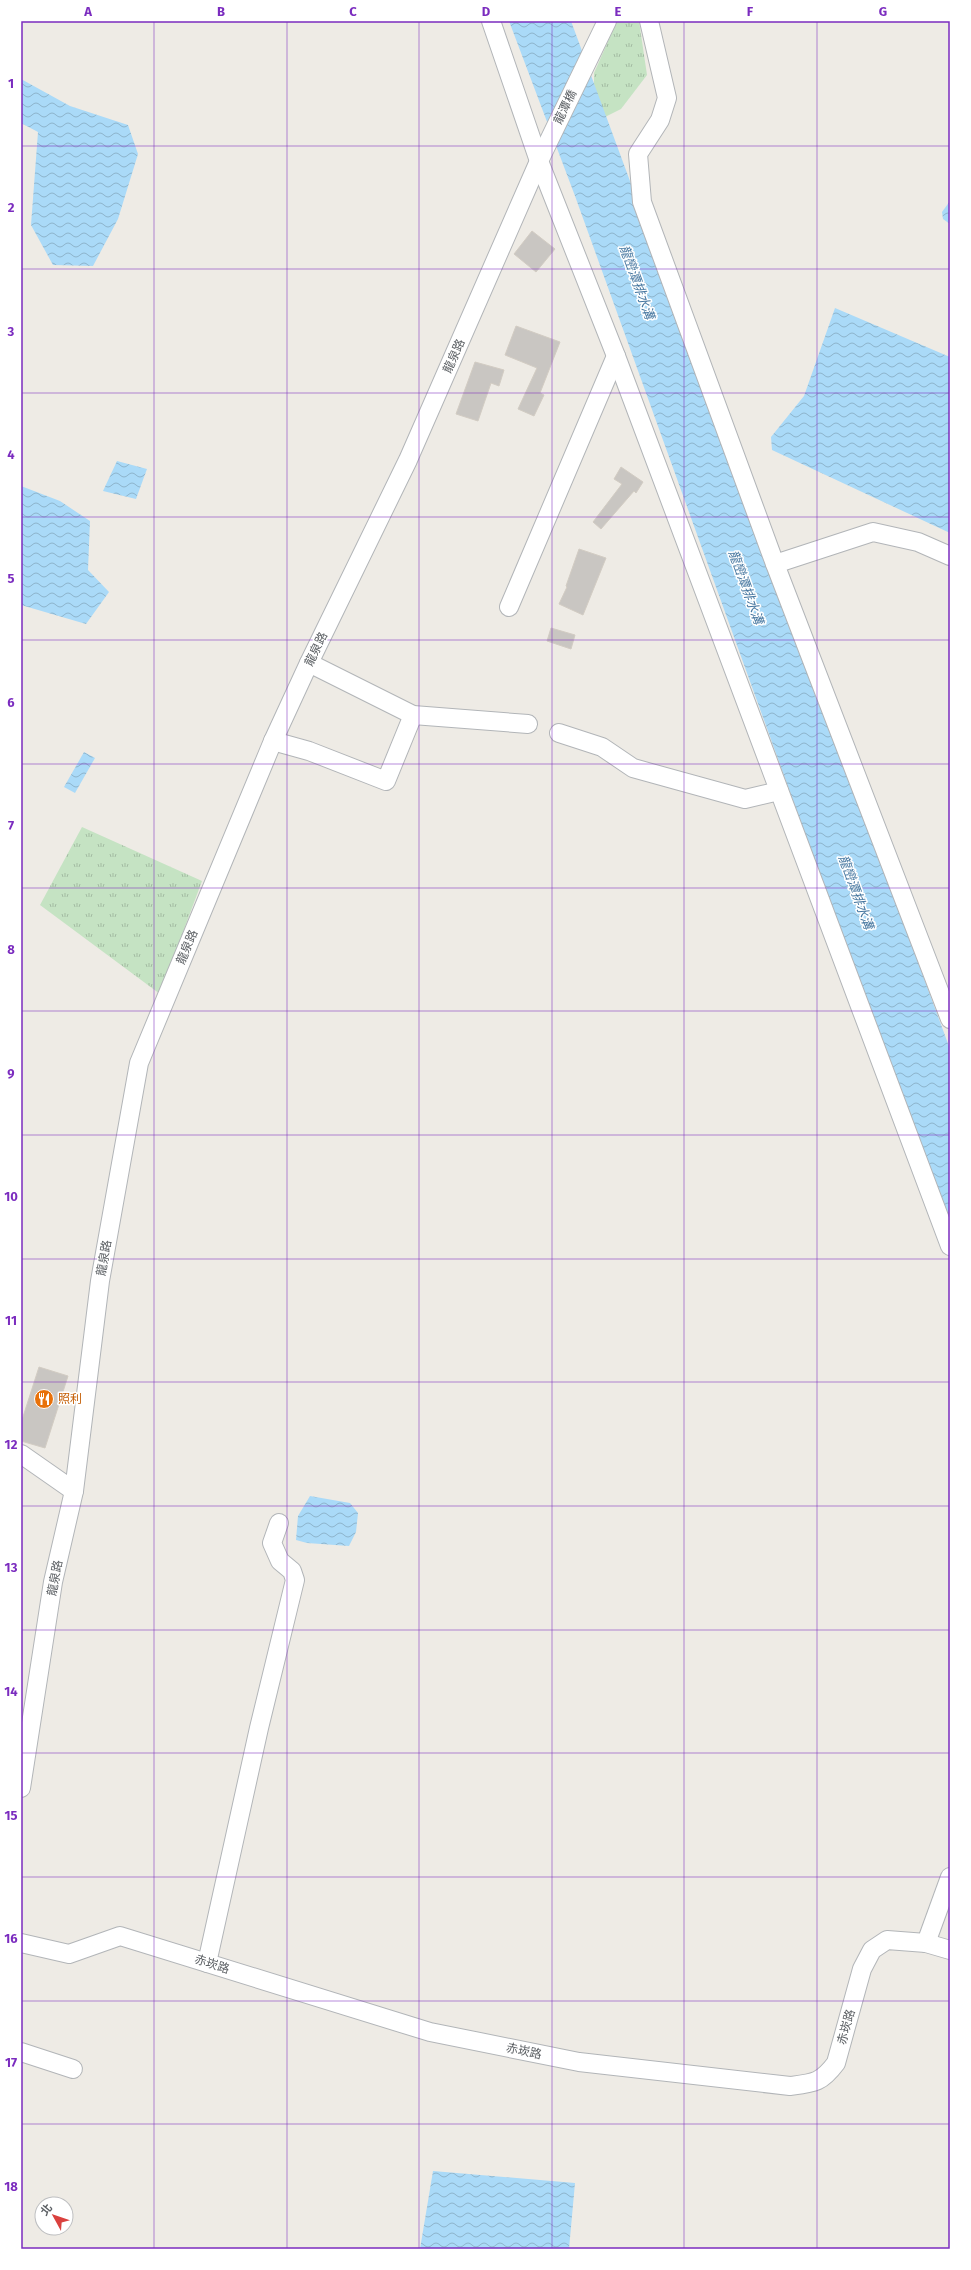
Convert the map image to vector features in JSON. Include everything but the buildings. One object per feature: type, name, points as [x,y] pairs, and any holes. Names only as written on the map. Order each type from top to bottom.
[{"type":"street","points":[[491,21],[539,161],[616,356],[950,1246]]},
{"type":"street","name":"龍潭橋","points":[[539,161],[607,21]]},
{"type":"street","points":[[649,21],[667,98],[660,120],[638,154],[642,202],[774,564],[950,1019]]},
{"type":"street","name":"龍泉路","points":[[22,1779],[53,1582],[74,1491],[100,1281],[139,1063],[273,741],[309,663],[408,460],[539,161]]},
{"type":"street","points":[[509,607],[616,356]]},
{"type":"street","points":[[774,564],[873,532],[918,542],[950,556]]},
{"type":"street","points":[[309,663],[413,715],[528,724]]},
{"type":"street","points":[[273,741],[309,751],[386,781],[413,715]]},
{"type":"street","points":[[560,733],[602,747],[633,768],[745,799],[779,792]]},
{"type":"street","points":[[21,1454],[74,1491]]},
{"type":"street","points":[[207,1963],[259,1728],[295,1580],[292,1571],[280,1561],[272,1543],[279,1523]]},
{"type":"street","points":[[926,1943],[950,1877]]},
{"type":"street","name":"赤崁路","points":[[21,1943],[68,1954],[120,1936],[430,2032],[579,2062],[790,2086],[815,2083],[827,2075],[836,2063],[862,1969],[872,1950],[887,1940],[926,1943],[950,1950]]},
{"type":"street","points":[[21,2052],[73,2069]]},
{"type":"green space","points":[[617,21],[639,21],[647,75],[621,109],[601,119],[594,93],[594,73]]},
{"type":"green space","points":[[82,827],[202,881],[160,994],[40,905]]},
{"type":"water","name":"龍巒潭排水溝","points":[[509,21],[571,21],[950,1049],[950,1236],[575,196]]},
{"type":"water","points":[[21,79],[70,106],[128,125],[138,154],[118,219],[93,266],[53,265],[31,225],[38,132],[21,123]]},
{"type":"water","points":[[950,201],[950,224],[943,219],[942,212]]},
{"type":"water","points":[[835,308],[950,357],[950,533],[772,450],[771,437],[804,396]]},
{"type":"water","points":[[117,461],[147,469],[136,499],[103,491]]},
{"type":"water","points":[[21,486],[60,501],[90,521],[88,570],[109,592],[86,624],[21,605]]},
{"type":"water","points":[[84,752],[95,758],[75,793],[64,787]]},
{"type":"water","points":[[310,1496],[350,1503],[358,1513],[356,1532],[349,1546],[307,1543],[296,1540],[298,1516]]},
{"type":"water","points":[[433,2171],[575,2183],[569,2249],[420,2249]]},
{"type":"place","name":"照利","points":[[44,1399]]}]
